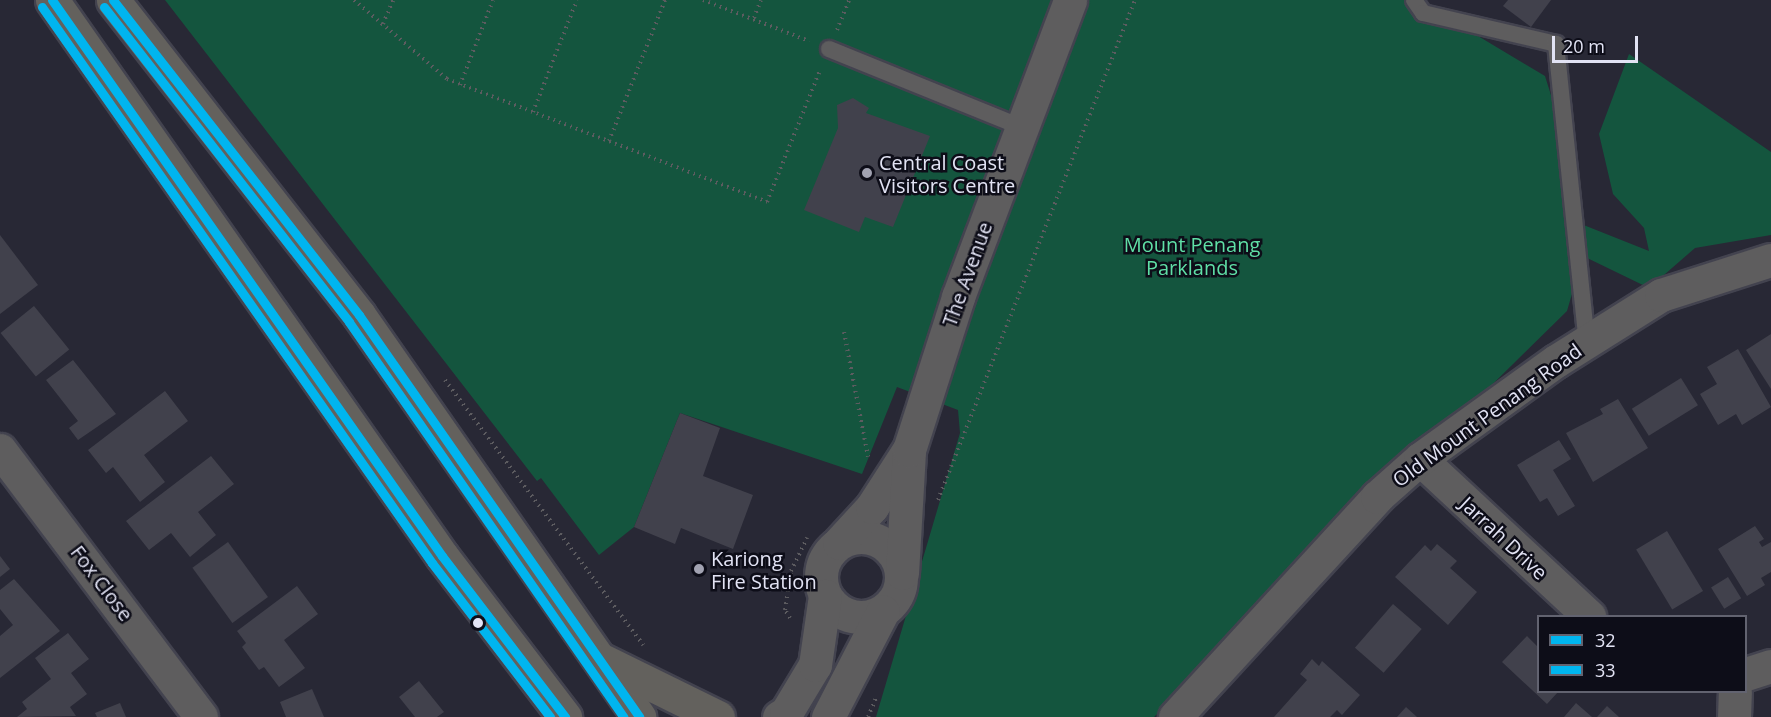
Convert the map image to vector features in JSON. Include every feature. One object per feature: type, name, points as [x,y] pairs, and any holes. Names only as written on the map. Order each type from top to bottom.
[{"type":"highway","points":[[52,0],[442,556],[565,717]]},
{"type":"highway","points":[[113,0],[359,315],[639,717]]},
{"type":"highway","points":[[597,657],[718,717]]},
{"type":"street","name":"The Avenue","points":[[824,539],[872,507],[903,459],[958,297],[1070,0]]},
{"type":"street","name":"Old Mount Penang Road","points":[[1174,717],[1377,497],[1420,459],[1587,342],[1661,295],[1771,260]]},
{"type":"street","name":"Fox Close","points":[[0,450],[201,717]]},
{"type":"street","name":"The Avenue","points":[[902,573],[903,459]]},
{"type":"street","name":"Jarrah Drive","points":[[1420,459],[1588,615]]},
{"type":"street","points":[[784,716],[815,665],[825,596],[820,576],[824,539],[851,538],[879,541],[896,556],[902,573],[896,600],[883,611],[828,717]]},
{"type":"street","points":[[825,596],[847,616],[860,618],[883,611]]},
{"type":"street","points":[[1747,674],[1771,666]]},
{"type":"street","points":[[1734,717],[1735,693]]},
{"type":"lane","points":[[1414,0],[1423,13],[1556,44],[1587,342]]},
{"type":"lane","points":[[829,49],[1021,127]]},
{"type":"path","points":[[354,0],[447,80],[767,202],[849,0]]},
{"type":"path","points":[[383,25],[393,0]]},
{"type":"path","points":[[460,85],[493,0]]},
{"type":"path","points":[[533,112],[577,0]]},
{"type":"path","points":[[609,141],[665,0]]},
{"type":"path","points":[[703,0],[829,49]]},
{"type":"path","points":[[754,18],[760,0]]},
{"type":"path","points":[[934,510],[1135,0]]},
{"type":"path","points":[[844,332],[871,469],[903,459]]},
{"type":"path","points":[[444,378],[650,654]]},
{"type":"path","points":[[795,624],[785,610],[791,571],[824,539]]},
{"type":"path","points":[[868,717],[879,690]]},
{"type":"green space","name":"Mount Penang Parklands","points":[[165,0],[1418,0],[1545,76],[1571,159],[1571,220],[1649,251],[1644,228],[1613,194],[1599,134],[1629,54],[1771,152],[1771,235],[1695,248],[1649,288],[1583,256],[1567,311],[1154,717],[876,717],[960,433],[958,410],[897,387],[862,474],[680,413],[634,527],[599,555],[541,478],[537,481]]},
{"type":"building","points":[[1508,0],[1551,0],[1531,27],[1503,6]]},
{"type":"building","name":"Central Coast Visitors Centre","points":[[853,98],[869,108],[866,113],[930,136],[893,227],[865,217],[859,232],[804,210],[838,128],[837,105]]},
{"type":"building","points":[[0,235],[38,285],[0,314]]},
{"type":"building","points":[[34,306],[69,350],[36,377],[1,333]]},
{"type":"building","points":[[1771,334],[1771,389],[1746,350]]},
{"type":"building","points":[[1738,349],[1771,407],[1742,425],[1736,414],[1718,425],[1700,394],[1717,384],[1707,367]]},
{"type":"building","points":[[73,360],[116,414],[78,440],[69,428],[78,421],[46,380]]},
{"type":"building","points":[[1681,378],[1698,405],[1649,436],[1632,409]]},
{"type":"building","points":[[165,391],[188,421],[144,455],[165,482],[140,502],[113,467],[106,473],[88,450]]},
{"type":"building","points":[[1618,399],[1648,448],[1593,482],[1566,433],[1603,414],[1600,409]]},
{"type":"building","points":[[680,413],[720,428],[703,476],[753,495],[733,549],[681,528],[675,544],[634,527]]},
{"type":"building","points":[[1559,440],[1571,459],[1553,470],[1575,506],[1558,516],[1547,498],[1540,502],[1517,465]]},
{"type":"building","points":[[211,456],[234,484],[198,512],[216,535],[190,557],[171,533],[149,550],[126,521]]},
{"type":"building","points":[[1755,526],[1764,539],[1759,542],[1762,547],[1771,542],[1771,572],[1761,578],[1765,585],[1747,596],[1718,549]]},
{"type":"building","points":[[1667,531],[1703,591],[1672,610],[1636,550]]},
{"type":"building","points":[[228,542],[268,597],[232,623],[192,568]]},
{"type":"building","points":[[1437,544],[1457,561],[1450,568],[1477,592],[1448,625],[1395,577],[1425,545],[1431,551]]},
{"type":"building","points":[[0,556],[10,569],[0,577]]},
{"type":"building","points":[[1728,577],[1741,598],[1724,609],[1711,588]]},
{"type":"building","points":[[14,579],[60,631],[0,678],[0,636],[13,625],[0,609],[0,590]]},
{"type":"building","points":[[297,586],[318,614],[284,640],[305,668],[279,687],[264,667],[259,670],[242,647],[246,643],[237,631]]},
{"type":"building","points":[[1393,604],[1422,629],[1384,673],[1355,648]]},
{"type":"building","points":[[68,633],[89,659],[71,673],[87,694],[70,707],[76,716],[17,717],[27,709],[22,702],[51,679],[35,658]]},
{"type":"building","points":[[1527,636],[1537,646],[1537,693],[1557,693],[1547,704],[1502,662]]},
{"type":"building","points":[[1312,659],[1319,666],[1322,661],[1360,695],[1342,715],[1337,710],[1330,717],[1274,717],[1307,680],[1300,674]]},
{"type":"building","points":[[419,681],[444,712],[437,717],[415,717],[399,697]]},
{"type":"building","points":[[312,689],[324,717],[286,717],[280,702]]},
{"type":"building","points":[[120,703],[126,717],[97,717],[95,713]]},
{"type":"building","points":[[1576,703],[1592,717],[1564,717]]},
{"type":"building","points":[[1607,706],[1619,717],[1597,717]]},
{"type":"building","points":[[1406,707],[1417,717],[1397,717]]},
{"type":"transit line","name":"32","points":[[52,0],[442,556],[565,717]]},
{"type":"transit line","name":"32","points":[[113,0],[359,315],[639,717]]},
{"type":"transit line","name":"33","points":[[42,7],[432,563],[550,717]]},
{"type":"transit line","name":"33","points":[[104,7],[349,322],[624,717]]},
{"type":"place","name":"Central Coast Visitors Centre","points":[[867,173]]},
{"type":"place","name":"Kariong Fire Station","points":[[699,569]]}]
